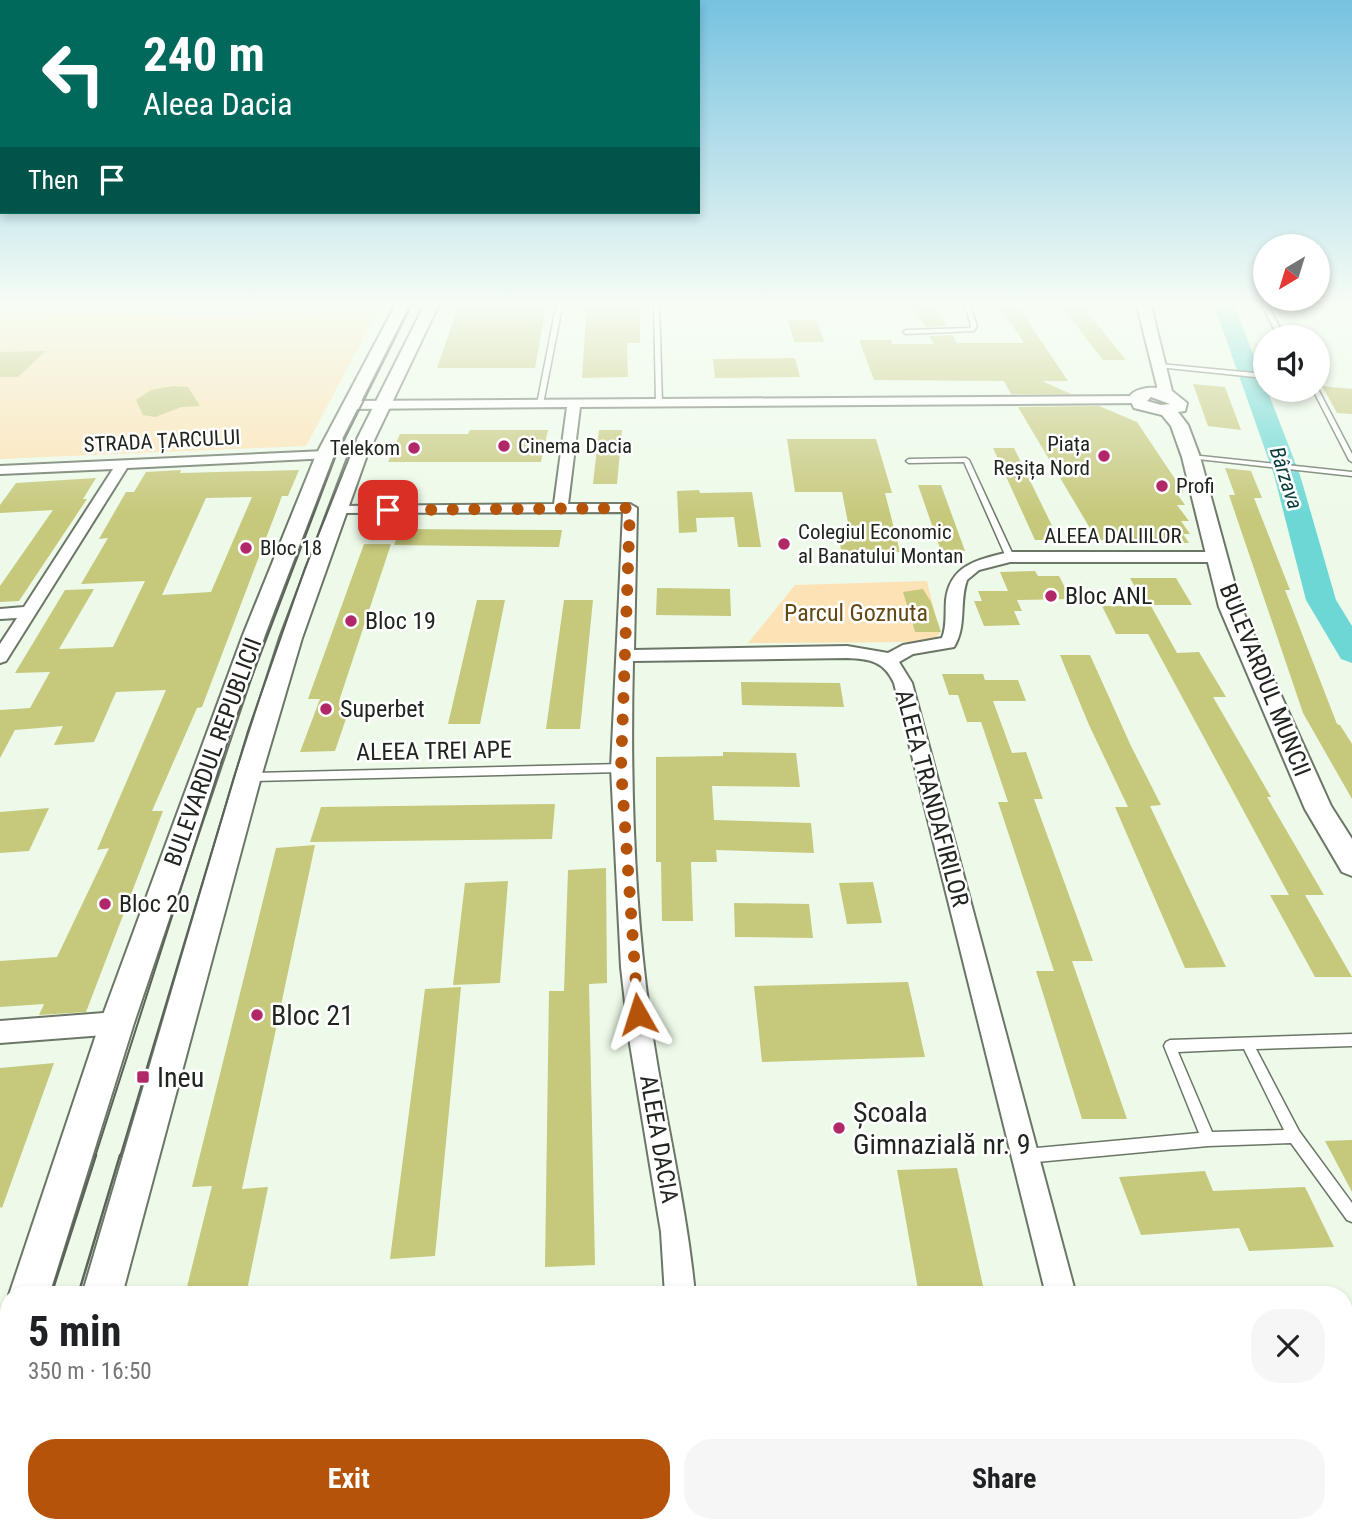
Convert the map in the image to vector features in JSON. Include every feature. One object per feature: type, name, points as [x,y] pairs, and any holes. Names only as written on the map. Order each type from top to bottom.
[{"type":"main road","name":"BULEVARDUL REPUBLICII","points":[[32,1286],[117,1023],[244,661],[325,455],[367,373]]},
{"type":"main road","name":"BULEVARDUL REPUBLICII","points":[[105,1286],[248,777],[291,638],[358,455],[398,373]]},
{"type":"main road","name":"BULEVARDUL MUNCII","points":[[1161,373],[1166,402],[1179,425],[1191,457],[1230,607],[1319,809],[1352,864]]},
{"type":"main road","points":[[1138,400],[1137,397],[1144,393],[1166,402]]},
{"type":"street","points":[[350,405],[1138,400]]},
{"type":"street","points":[[560,509],[574,403]]},
{"type":"street","name":"STRADA ȚARCULUI","points":[[0,470],[325,455]]},
{"type":"street","points":[[0,657],[123,464]]},
{"type":"street","name":"ALEEA DACIA","points":[[337,510],[630,508],[621,768],[633,967],[640,1038],[675,1232],[679,1286]]},
{"type":"street","name":"ALEEA DALIILOR","points":[[889,660],[909,649],[948,643],[954,631],[953,591],[957,581],[968,570],[981,563],[1010,557],[1217,556]]},
{"type":"street","points":[[0,614],[28,612]]},
{"type":"street","name":"ALEEA TRANDAFIRILOR","points":[[625,656],[847,652],[867,653],[889,660],[896,666],[903,683],[1059,1286]]},
{"type":"street","points":[[0,1031],[117,1023]]},
{"type":"lane","points":[[540,404],[546,373]]},
{"type":"lane","points":[[658,373],[659,403]]},
{"type":"lane","points":[[1234,373],[1253,375]]},
{"type":"lane","points":[[1322,402],[1352,460]]},
{"type":"lane","points":[[1191,457],[1352,474]]},
{"type":"lane","name":"ALEEA DALIILOR","points":[[909,461],[966,460],[1010,557]]},
{"type":"lane","name":"ALEEA TREI APE","points":[[248,777],[621,768]]},
{"type":"lane","points":[[1208,1139],[1170,1046],[1352,1040]]},
{"type":"lane","points":[[1248,1045],[1294,1136],[1352,1215]]},
{"type":"lane","points":[[1025,1156],[1208,1139],[1294,1136]]},
{"type":"green space","points":[[0,373],[345,373],[306,446],[0,459]]},
{"type":"green space","name":"Parcul Goznuta","points":[[927,581],[936,618],[911,619],[915,632],[941,632],[935,638],[921,642],[748,643],[795,585]]},
{"type":"building","points":[[0,373],[22,373],[18,377],[0,377]]},
{"type":"building","points":[[582,373],[628,373],[628,377],[582,378]]},
{"type":"building","points":[[715,373],[799,373],[800,377],[715,378]]},
{"type":"building","points":[[872,373],[1063,373],[1068,381],[1042,381],[1071,394],[1011,394],[1004,381],[874,380]]},
{"type":"building","points":[[1193,384],[1225,387],[1241,430],[1208,426]]},
{"type":"building","points":[[173,386],[188,387],[200,406],[182,407],[155,417],[143,415],[136,400],[151,390]]},
{"type":"building","points":[[1330,387],[1352,389],[1352,414],[1337,413],[1330,400]]},
{"type":"building","name":"Piața Reșița Nord","points":[[1099,406],[1137,422],[1183,491],[1175,491],[1185,505],[1177,505],[1189,521],[1181,521],[1190,534],[1183,534],[1189,543],[1097,540],[1018,407]]},
{"type":"building","points":[[470,430],[548,430],[541,462],[388,462],[400,434],[468,434]]},
{"type":"building","points":[[599,430],[622,430],[617,484],[593,484]]},
{"type":"building","points":[[787,439],[876,439],[892,493],[885,493],[900,552],[875,552],[877,561],[843,561],[838,533],[850,533],[842,492],[795,492]]},
{"type":"building","points":[[993,448],[1014,448],[1059,540],[1035,540]]},
{"type":"building","points":[[1225,468],[1251,471],[1262,498],[1254,498],[1290,590],[1285,590],[1337,724],[1352,744],[1352,799],[1303,713],[1229,495],[1235,495]]},
{"type":"building","points":[[299,470],[288,496],[282,496],[202,707],[197,708],[152,811],[163,811],[86,1012],[39,1015],[44,1004],[0,1007],[0,961],[57,957],[109,848],[97,850],[166,690],[116,692],[94,742],[54,745],[63,726],[15,730],[0,758],[0,710],[30,708],[50,672],[15,673],[65,590],[94,589],[59,649],[113,647],[145,581],[81,584],[108,538],[99,539],[126,492],[134,492],[146,472]],"holes":[[[252,497],[211,592],[162,595],[206,498]]]},
{"type":"building","points":[[96,478],[83,499],[87,499],[19,601],[0,602],[0,586],[53,510],[0,513],[0,505],[16,483]]},
{"type":"building","points":[[918,485],[941,485],[965,551],[941,551]]},
{"type":"building","points":[[699,490],[700,493],[752,492],[761,547],[738,547],[734,517],[696,518],[697,532],[679,533],[677,491]]},
{"type":"building","points":[[400,529],[562,530],[559,547],[394,545]]},
{"type":"building","name":"Bloc 19","points":[[364,544],[391,544],[339,701],[352,701],[335,751],[300,752],[320,699],[308,699]]},
{"type":"building","name":"Bloc ANL","points":[[1035,571],[1038,576],[1059,576],[1071,599],[1017,600],[1022,611],[1014,611],[1020,625],[984,626],[974,601],[982,601],[978,591],[1008,591],[1000,572]]},
{"type":"building","points":[[1130,578],[1176,578],[1192,605],[1145,605]]},
{"type":"building","points":[[657,588],[730,589],[731,616],[656,615]]},
{"type":"building","points":[[923,589],[931,602],[941,632],[915,632],[903,592]]},
{"type":"building","points":[[477,600],[505,600],[480,724],[448,724]]},
{"type":"building","points":[[564,600],[593,600],[580,729],[546,729]]},
{"type":"building","points":[[1102,606],[1151,606],[1177,653],[1199,652],[1226,697],[1213,697],[1324,895],[1305,895],[1352,977],[1315,977],[1270,895],[1289,895],[1148,634],[1116,634]]},
{"type":"building","points":[[1060,655],[1090,655],[1161,805],[1150,806],[1226,967],[1185,968],[1115,807],[1128,807],[1089,725]]},
{"type":"building","points":[[942,674],[983,674],[985,680],[1018,680],[1026,701],[993,701],[1012,753],[1026,752],[1043,799],[1034,799],[1093,961],[1072,961],[1127,1119],[1082,1119],[1036,971],[1054,971],[998,802],[1008,802],[981,722],[967,722],[958,695],[949,695]]},
{"type":"building","points":[[741,682],[840,683],[844,707],[742,705]]},
{"type":"building","points":[[723,752],[796,753],[800,787],[712,786],[714,820],[811,823],[814,853],[716,850],[717,862],[691,862],[693,921],[662,921],[661,862],[656,862],[656,757],[723,756]]},
{"type":"building","points":[[555,804],[552,839],[310,842],[321,807]]},
{"type":"building","points":[[49,808],[29,851],[0,853],[0,812]]},
{"type":"building","name":"Bloc 21","points":[[315,845],[242,1189],[268,1187],[248,1286],[187,1286],[212,1186],[192,1187],[276,848]]},
{"type":"building","points":[[606,868],[607,983],[589,984],[595,1265],[545,1267],[549,991],[564,991],[568,870]]},
{"type":"building","points":[[508,881],[500,983],[453,985],[465,883]]},
{"type":"building","points":[[873,882],[882,923],[847,924],[839,883]]},
{"type":"building","points":[[734,903],[809,904],[813,938],[735,937]]},
{"type":"building","points":[[908,982],[925,1057],[762,1062],[754,986]]},
{"type":"building","points":[[461,987],[435,1256],[390,1259],[425,989]]},
{"type":"building","points":[[54,1063],[2,1208],[0,1068]]},
{"type":"building","points":[[1352,1140],[1352,1192],[1325,1141]]},
{"type":"building","points":[[957,1168],[983,1286],[917,1286],[897,1170]]},
{"type":"building","points":[[1205,1171],[1213,1191],[1305,1187],[1334,1247],[1249,1251],[1239,1228],[1141,1235],[1119,1177]]},
{"type":"waterway","name":"Bârzava","points":[[1249,373],[1287,475],[1321,600],[1352,652]]},
{"type":"tram line","points":[[95,1157],[232,729],[335,458],[377,373]]},
{"type":"tram line","points":[[120,1157],[248,731],[305,568],[356,440]]},
{"type":"tram line","points":[[54,1286],[96,1155]]},
{"type":"tram line","points":[[81,1286],[120,1155]]},
{"type":"place","name":"Cinema Dacia","points":[[504,446]]},
{"type":"place","name":"Telekom","points":[[414,448]]},
{"type":"place","name":"Piața Reșița Nord","points":[[1104,456]]},
{"type":"place","name":"Profi","points":[[1162,486]]},
{"type":"place","name":"Colegiul Economic al Banatului Montan","points":[[784,544]]},
{"type":"place","name":"Bloc 18","points":[[246,548]]},
{"type":"place","name":"Bloc ANL","points":[[1051,596]]},
{"type":"place","name":"Bloc 19","points":[[351,621]]},
{"type":"place","name":"Superbet","points":[[326,709]]},
{"type":"place","name":"Bloc 20","points":[[105,904]]},
{"type":"place","name":"Bloc 21","points":[[257,1015]]},
{"type":"place","name":"Ineu","points":[[143,1077]]},
{"type":"place","name":"Școala Gimnazială nr. 9","points":[[839,1128]]},
{"type":"route","points":[[388,510],[630,508],[621,768],[638,1014]]}]
